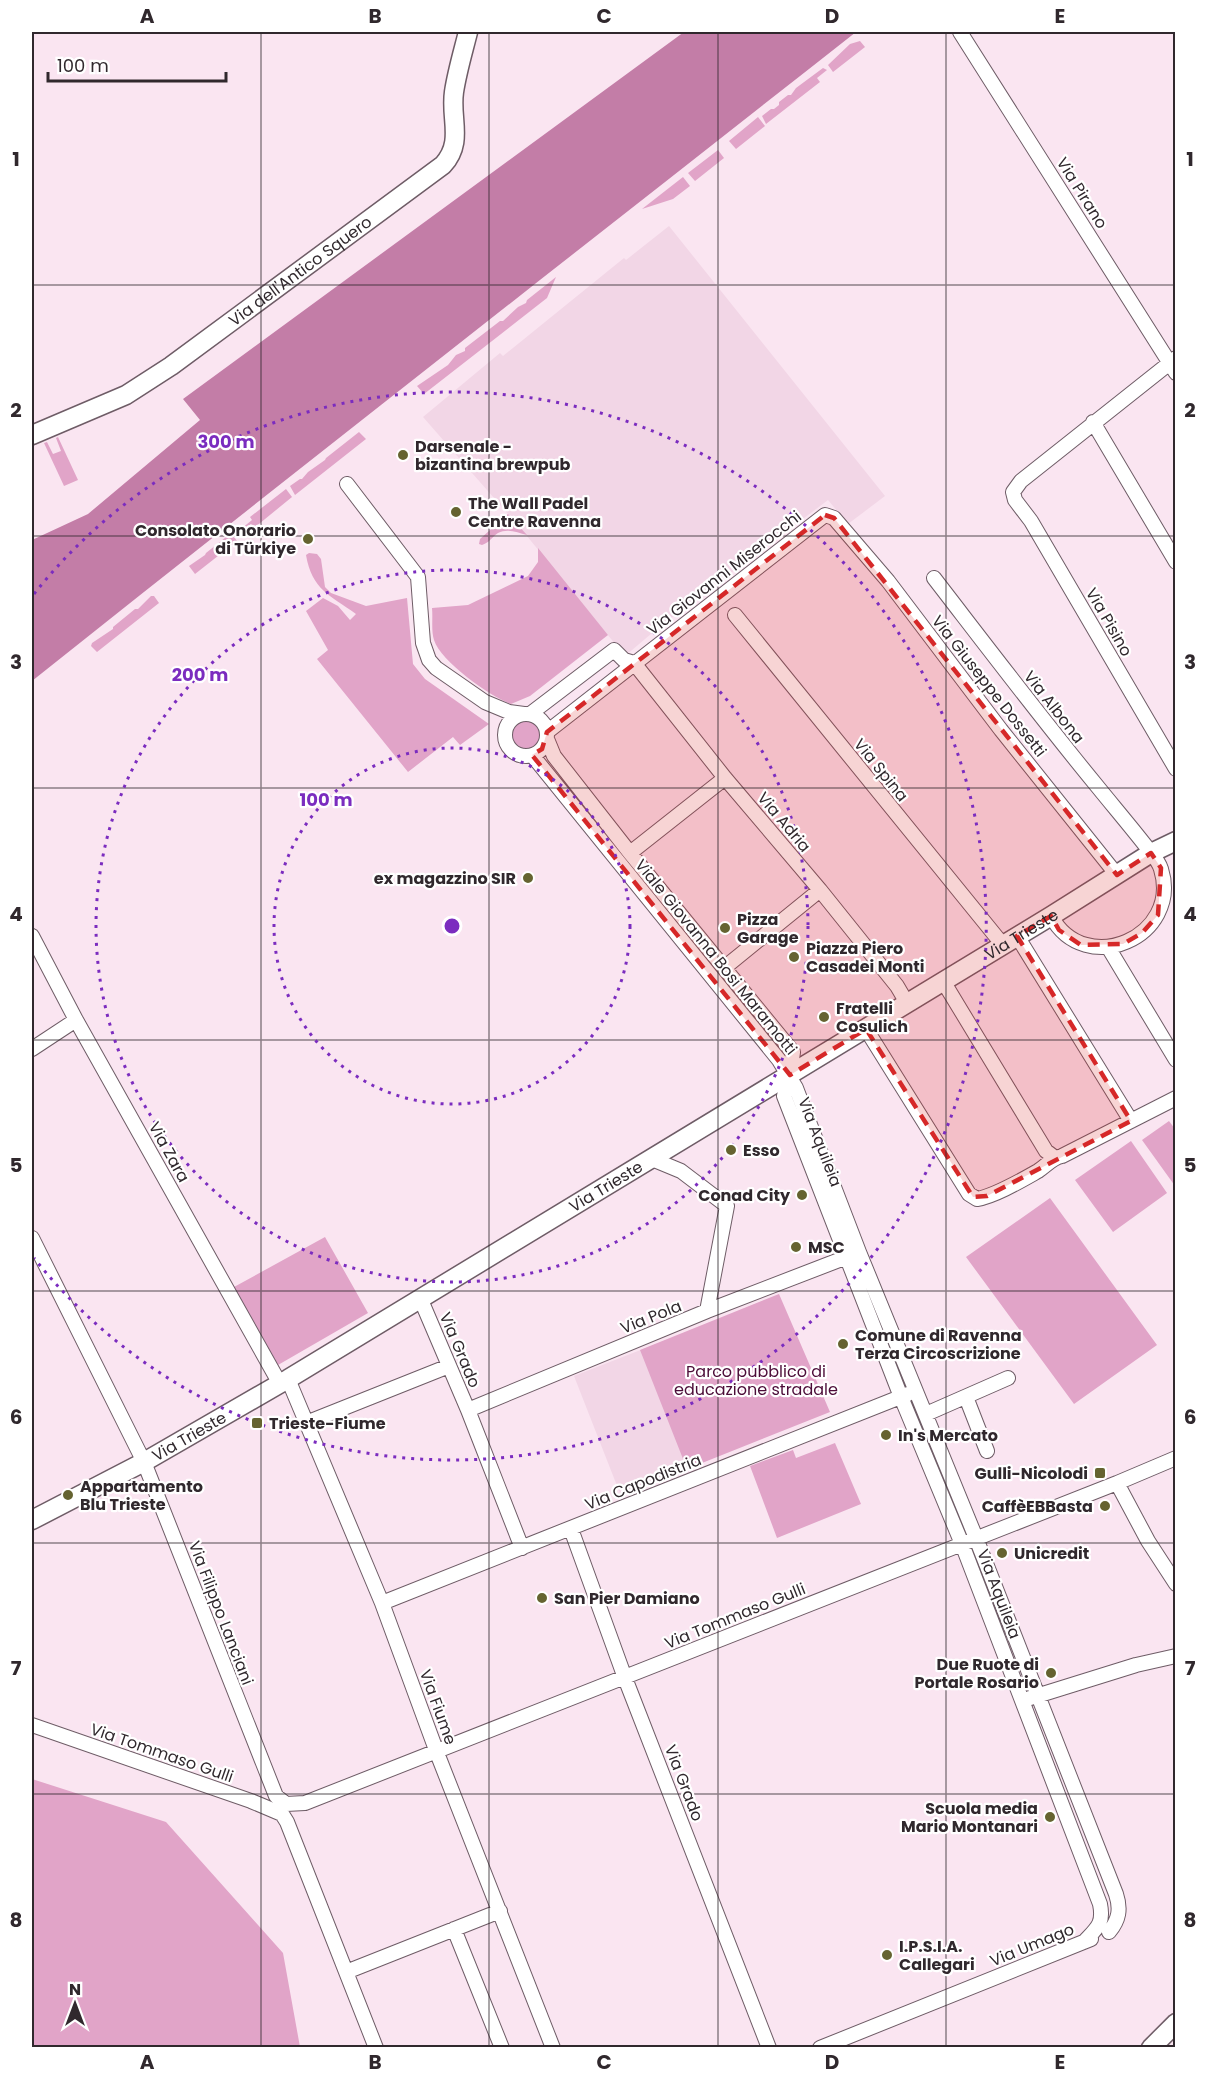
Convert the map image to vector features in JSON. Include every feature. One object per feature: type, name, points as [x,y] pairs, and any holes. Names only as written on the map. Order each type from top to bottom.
[{"type":"street","name":"Via dell'Antico Squero","points":[[32,435],[126,395],[171,366],[443,165],[451,156],[456,134],[453,122],[454,94],[468,32]]},
{"type":"street","name":"Via Pirano","points":[[960,32],[1174,365]]},
{"type":"street","points":[[1174,365],[1093,422],[1176,562]]},
{"type":"street","name":"Via Pisino","points":[[1093,422],[1021,481],[1013,492],[1015,500],[1031,520],[1176,769]]},
{"type":"street","points":[[347,484],[418,577],[423,643],[429,660],[484,702],[501,721],[505,738],[512,751],[518,755],[532,755],[542,749],[547,735],[541,720],[527,714],[508,712],[484,702]]},
{"type":"street","name":"Via Giovanni Miserocchi","points":[[547,735],[634,663],[825,515],[834,518]]},
{"type":"street","name":"Via Giuseppe Dossetti","points":[[834,518],[888,581],[1001,730],[1117,875]]},
{"type":"street","name":"Via Albona","points":[[934,578],[1043,721],[1161,868],[1162,903],[1158,915],[1142,933],[1123,944],[1108,947]]},
{"type":"street","name":"Via Spina","points":[[735,615],[1010,941],[1131,1121]]},
{"type":"street","points":[[505,731],[512,719],[527,714],[614,650],[624,660],[634,663]]},
{"type":"street","name":"Via Adria","points":[[634,663],[725,778],[820,890],[897,986],[907,1003]]},
{"type":"street","name":"Viale Giovanna Bosi Maramotti","points":[[547,735],[554,756],[792,1052],[790,1076]]},
{"type":"street","name":"Viale Giovanna Bosi Maramotti","points":[[532,755],[790,1076]]},
{"type":"street","points":[[630,853],[725,778]]},
{"type":"street","name":"Via Trieste","points":[[32,1520],[144,1462],[421,1300],[1052,916],[1151,853],[1176,841]]},
{"type":"street","points":[[724,968],[820,890]]},
{"type":"street","points":[[1052,916],[1059,930],[1082,945],[1108,947],[1176,1060]]},
{"type":"street","name":"Via Zara","points":[[32,939],[76,1020],[284,1381]]},
{"type":"street","points":[[943,981],[1046,1151],[1054,1157]]},
{"type":"street","points":[[32,1048],[76,1020]]},
{"type":"street","points":[[866,1029],[969,1194],[977,1199],[1039,1170],[1054,1157],[1062,1156],[1176,1098]]},
{"type":"street","name":"Via Aquileia","points":[[790,1076],[784,1096],[901,1397],[962,1544],[1100,1904],[1102,1915],[1100,1923],[1084,1942]]},
{"type":"street","name":"Via Aquileia","points":[[790,1076],[976,1538],[1119,1902],[1116,1929]]},
{"type":"street","points":[[652,1159],[681,1171],[727,1206],[707,1311]]},
{"type":"street","name":"Via Filippo Lanciani","points":[[32,1238],[144,1462],[276,1796],[286,1804],[305,1803]]},
{"type":"street","name":"Via Pola","points":[[468,1410],[707,1311],[847,1257]]},
{"type":"street","name":"Via Grado","points":[[421,1300],[468,1410],[522,1548]]},
{"type":"street","points":[[306,1423],[449,1366]]},
{"type":"street","points":[[926,1414],[1008,1378]]},
{"type":"street","name":"Via Fiume","points":[[284,1381],[306,1423],[382,1603],[436,1749],[553,2048]]},
{"type":"street","name":"Via Capodistria","points":[[382,1603],[916,1392]]},
{"type":"street","points":[[966,1396],[987,1451]]},
{"type":"street","name":"Via Tommaso Gulli","points":[[32,1725],[251,1801],[283,1816],[305,1803],[436,1749],[626,1678],[1176,1458]]},
{"type":"street","points":[[1117,1483],[1148,1541],[1176,1584]]},
{"type":"street","name":"Via Grado","points":[[571,1529],[769,2048]]},
{"type":"street","points":[[1023,1700],[1136,1665],[1176,1656]]},
{"type":"street","points":[[251,1801],[263,1795],[266,1790],[267,1775]]},
{"type":"street","points":[[283,1816],[376,2048]]},
{"type":"street","points":[[346,1972],[500,1911]]},
{"type":"street","points":[[454,1929],[502,2048]]},
{"type":"street","name":"Via Umago","points":[[820,2048],[1116,1929]]},
{"type":"street","points":[[1151,2048],[1176,2023]]},
{"type":"highlighted area","points":[[825,515],[834,518],[1117,875],[1151,853],[1161,868],[1158,915],[1142,933],[1123,944],[1081,945],[1059,930],[1051,916],[1017,936],[1131,1121],[987,1196],[973,1197],[866,1029],[790,1075],[532,755],[542,749],[547,732]]},
{"type":"shaded area","points":[[684,32],[856,32],[32,681],[32,540],[88,514],[200,420],[183,399]]},
{"type":"shaded area","points":[[669,226],[885,496],[848,524],[828,500],[658,628],[625,656],[522,530],[423,417],[500,353],[503,356],[624,258],[626,260]]},
{"type":"shaded area","points":[[679,1335],[725,1453],[621,1496],[574,1376]]},
{"type":"green space","points":[[860,41],[865,47],[833,72],[828,65],[850,44]]},
{"type":"green space","points":[[823,68],[827,70],[817,78],[820,82],[766,124],[762,116],[774,109],[779,102]]},
{"type":"green space","points":[[758,117],[765,126],[736,149],[729,141]]},
{"type":"green space","points":[[718,150],[724,158],[695,181],[688,173]]},
{"type":"green space","points":[[683,177],[690,186],[673,199],[642,209]]},
{"type":"green space","points":[[556,277],[547,298],[424,394],[417,386],[448,365],[456,355],[465,351],[465,348],[503,321]]},
{"type":"green space","points":[[359,432],[366,439],[295,495],[290,486],[302,479]]},
{"type":"green space","points":[[58,437],[78,480],[64,486],[44,443],[47,442],[53,454],[61,451],[56,438]]},
{"type":"green space","points":[[286,489],[292,497],[254,528],[251,524],[236,533],[252,520],[250,517]]},
{"type":"green space","points":[[508,514],[527,535],[505,531],[498,533],[482,545],[479,544],[480,539]]},
{"type":"green space","points":[[231,533],[237,541],[195,574],[189,566]]},
{"type":"green space","points":[[538,548],[608,635],[530,696],[511,704],[468,678],[438,649],[434,640],[432,608],[468,605],[528,576],[538,562]]},
{"type":"green space","points":[[317,554],[321,559],[325,587],[331,593],[366,606],[407,598],[413,664],[425,679],[489,724],[460,745],[453,737],[408,772],[317,659],[328,650],[306,611],[323,598],[338,606],[350,620],[356,614],[330,596],[318,584],[309,567],[306,555]]},
{"type":"green space","points":[[151,596],[154,596],[159,603],[97,652],[91,646],[135,609],[138,609]]},
{"type":"green space","points":[[526,721],[536,725],[540,735],[536,745],[526,749],[516,745],[512,735],[516,725]]},
{"type":"green space","points":[[1169,1121],[1175,1129],[1175,1186],[1142,1140]]},
{"type":"green space","points":[[1131,1141],[1167,1193],[1113,1232],[1075,1180]]},
{"type":"green space","points":[[1050,1198],[1157,1345],[1074,1404],[966,1257]]},
{"type":"green space","points":[[325,1237],[368,1313],[278,1365],[234,1287]]},
{"type":"green space","name":"Parco pubblico di educazione stradale","points":[[779,1294],[830,1412],[687,1469],[640,1350]]},
{"type":"green space","points":[[835,1443],[861,1504],[777,1538],[750,1466],[793,1450],[796,1458]]},
{"type":"green space","points":[[32,1779],[166,1822],[283,1953],[300,2047],[32,2047]]},
{"type":"place","name":"Darsenale - bizantina brewpub","points":[[403,455]]},
{"type":"place","name":"The Wall Padel Centre Ravenna","points":[[456,512]]},
{"type":"place","name":"Consolato Onorario di Türkiye","points":[[308,539]]},
{"type":"place","name":"ex magazzino SIR","points":[[528,878]]},
{"type":"place","name":"Pizza Garage","points":[[725,928]]},
{"type":"place","name":"Piazza Piero Casadei Monti","points":[[794,957]]},
{"type":"place","name":"Fratelli Cosulich","points":[[824,1017]]},
{"type":"place","name":"Esso","points":[[731,1150]]},
{"type":"place","name":"Conad City","points":[[802,1195]]},
{"type":"place","name":"MSC","points":[[796,1247]]},
{"type":"place","name":"Comune di Ravenna Terza Circoscrizione","points":[[843,1344]]},
{"type":"place","name":"Trieste-Fiume","points":[[257,1423]]},
{"type":"place","name":"In's Mercato","points":[[886,1435]]},
{"type":"place","name":"Gulli-Nicolodi","points":[[1100,1473]]},
{"type":"place","name":"Appartamento Blu Trieste","points":[[68,1495]]},
{"type":"place","name":"CaffèEBBasta","points":[[1105,1506]]},
{"type":"place","name":"Unicredit","points":[[1002,1553]]},
{"type":"place","name":"San Pier Damiano","points":[[542,1598]]},
{"type":"place","name":"Due Ruote di Portale Rosario","points":[[1051,1673]]},
{"type":"place","name":"Scuola media Mario Montanari","points":[[1050,1817]]},
{"type":"place","name":"I.P.S.I.A. Callegari","points":[[887,1955]]}]
